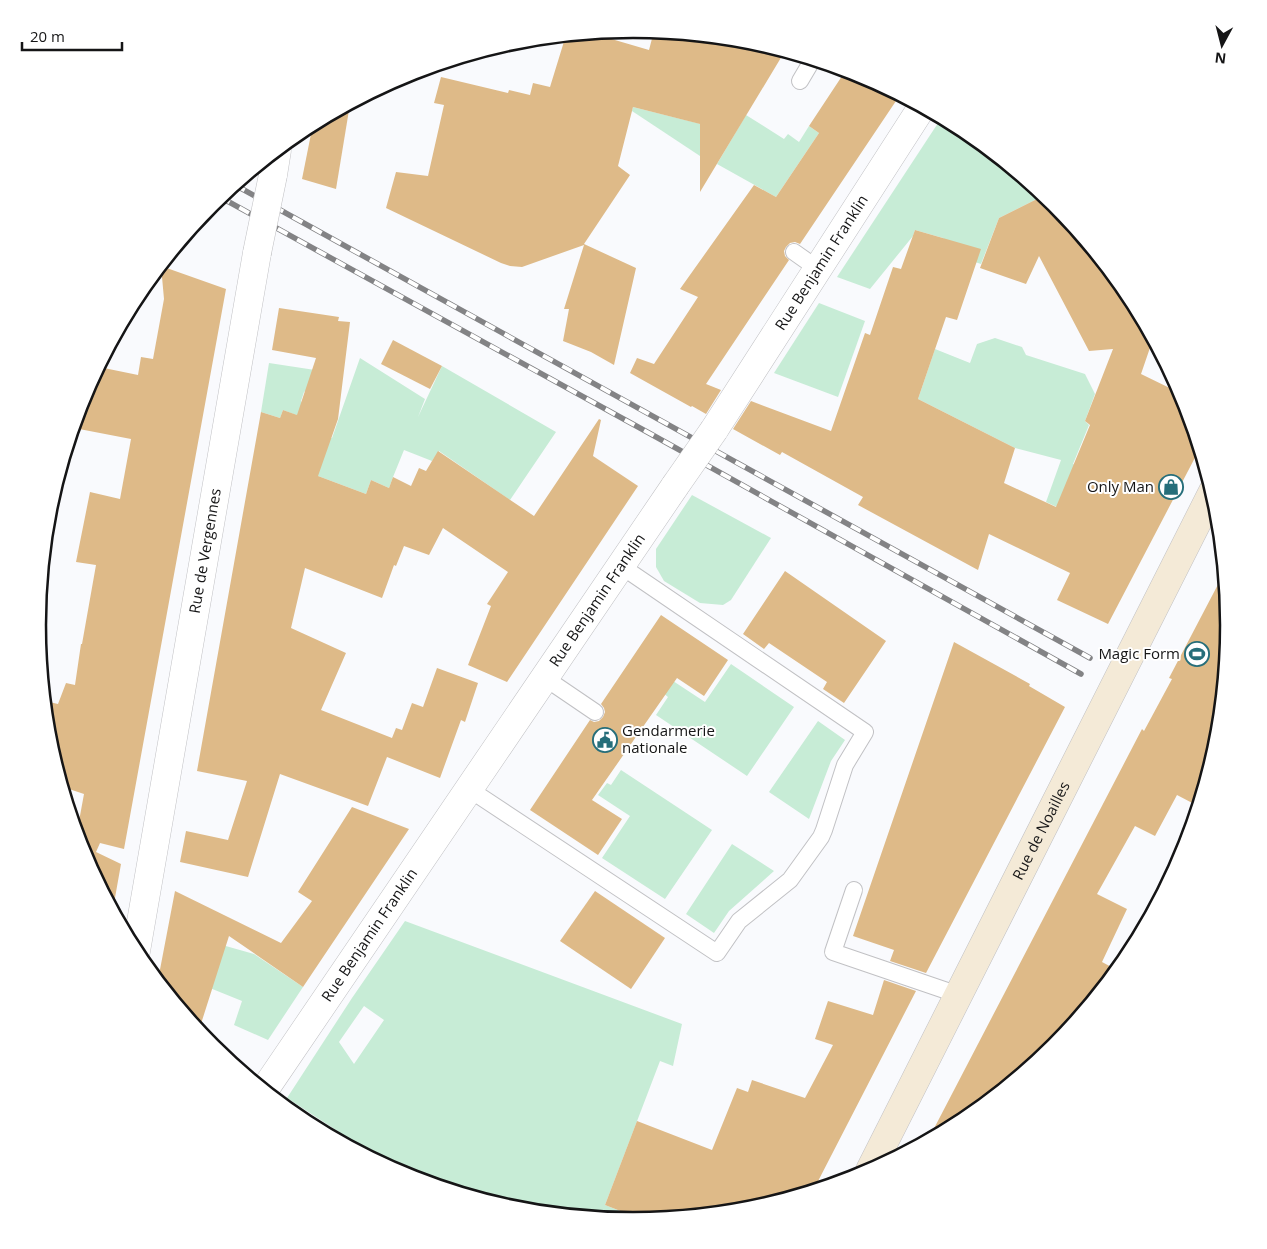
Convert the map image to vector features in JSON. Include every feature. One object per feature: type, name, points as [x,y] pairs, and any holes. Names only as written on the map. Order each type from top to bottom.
[{"type":"street","name":"Rue Benjamin Franklin","points":[[268,1084],[545,678],[631,573],[675,486],[714,430],[919,112]]},
{"type":"street","name":"Rue de Vergennes","points":[[138,939],[256,253],[275,162]]},
{"type":"street","name":"Rue de Noailles","points":[[876,1159],[1207,503]]},
{"type":"lane","points":[[800,81],[809,65]]},
{"type":"lane","points":[[794,252],[818,269]]},
{"type":"lane","points":[[469,789],[718,953],[739,921],[790,880],[821,836],[845,765],[865,732],[631,573]]},
{"type":"lane","points":[[545,678],[595,712]]},
{"type":"lane","points":[[854,890],[833,952],[959,995]]},
{"type":"green space","points":[[633,107],[717,128],[700,156],[632,111]]},
{"type":"green space","points":[[746,115],[784,139],[788,134],[799,142],[809,126],[819,133],[776,197],[717,164]]},
{"type":"green space","points":[[938,123],[991,159],[1038,199],[999,218],[981,264],[969,260],[943,238],[915,230],[913,236],[870,289],[837,277]]},
{"type":"green space","points":[[819,303],[865,321],[838,397],[774,373]]},
{"type":"green space","points":[[995,338],[1022,347],[1026,355],[1085,374],[1095,394],[1085,421],[1089,425],[1073,464],[1098,474],[1120,536],[1046,502],[1061,460],[1015,448],[918,399],[935,349],[970,363],[977,344]]},
{"type":"green space","points":[[360,358],[425,399],[418,417],[442,366],[556,432],[510,500],[439,451],[432,461],[404,450],[389,488],[371,480],[366,494],[310,473],[324,436],[332,438]]},
{"type":"green space","points":[[269,363],[315,370],[307,390],[304,392],[301,401],[303,405],[299,416],[283,410],[280,418],[261,412]]},
{"type":"green space","points":[[692,495],[771,538],[731,600],[723,605],[700,603],[664,581],[656,567],[656,549]]},
{"type":"green space","points":[[731,664],[794,707],[747,776],[656,715],[668,697],[662,692],[670,679],[705,702]]},
{"type":"green space","points":[[818,721],[845,740],[831,761],[809,819],[769,792]]},
{"type":"green space","points":[[621,770],[712,830],[665,899],[602,858],[630,816],[598,795],[607,783],[611,785]]},
{"type":"green space","points":[[732,844],[774,871],[729,911],[714,933],[686,914]]},
{"type":"green space","points":[[405,921],[682,1024],[673,1066],[660,1061],[605,1205],[621,1211],[557,1206],[519,1200],[445,1180],[409,1167],[374,1151],[339,1132],[287,1098]],"holes":[[[364,1006],[384,1020],[354,1064],[339,1042]]]},
{"type":"green space","points":[[201,939],[254,954],[303,987],[268,1040],[234,1025],[242,1001],[195,982]]},
{"type":"building","points":[[652,38],[672,39],[748,49],[781,57],[700,192],[700,124],[633,107],[618,166],[630,175],[584,244],[636,268],[614,365],[591,352],[563,341],[569,309],[564,309],[584,245],[522,267],[510,266],[386,208],[396,172],[428,176],[444,105],[434,103],[441,77],[508,93],[509,90],[530,95],[533,83],[550,87],[564,42],[610,39],[649,50]]},
{"type":"building","points":[[842,76],[897,100],[800,244],[790,243],[786,247],[784,251],[785,256],[789,260],[706,384],[721,390],[706,414],[630,373],[637,358],[654,364],[698,297],[680,289],[754,185],[776,197],[819,133],[809,126]]},
{"type":"building","points":[[349,111],[336,189],[302,179],[311,134]]},
{"type":"building","points":[[1038,199],[1075,237],[1122,298],[1142,331],[1150,347],[1141,374],[1171,389],[1195,457],[1108,624],[1057,600],[1070,573],[989,534],[978,570],[858,505],[863,497],[782,452],[780,455],[733,429],[751,401],[831,431],[865,333],[870,335],[893,267],[901,269],[915,230],[981,249],[957,320],[946,317],[918,399],[1015,448],[1004,483],[1056,507],[1090,425],[1085,421],[1113,349],[1089,351],[1039,256],[1026,284],[980,268],[999,218]]},
{"type":"building","points":[[167,268],[226,289],[124,849],[100,843],[96,852],[121,864],[115,899],[91,849],[80,818],[84,794],[71,790],[58,739],[52,703],[58,704],[66,683],[75,685],[96,565],[76,562],[90,492],[120,499],[131,439],[80,429],[105,368],[138,375],[141,357],[153,359],[164,299],[162,275]]},
{"type":"building","points":[[279,308],[339,317],[338,321],[350,322],[338,419],[318,476],[366,494],[371,480],[389,488],[393,477],[411,486],[419,468],[426,471],[438,451],[534,516],[599,419],[601,420],[593,456],[638,486],[507,682],[468,665],[491,606],[487,604],[508,572],[443,528],[429,555],[404,546],[396,566],[394,565],[382,598],[305,568],[291,628],[346,653],[321,710],[392,738],[396,728],[402,730],[412,703],[423,707],[437,668],[478,683],[465,722],[461,720],[440,778],[387,757],[368,806],[280,774],[248,877],[180,862],[186,831],[228,840],[247,781],[197,771],[261,412],[280,418],[283,410],[297,415],[316,358],[272,350]]},
{"type":"building","points":[[393,340],[442,366],[430,389],[381,364]]},
{"type":"building","points":[[785,571],[886,641],[844,703],[823,689],[827,682],[769,643],[764,649],[743,634]]},
{"type":"building","points":[[1219,583],[1219,663],[1209,739],[1200,776],[1192,803],[1177,795],[1155,836],[1135,826],[1097,894],[1127,909],[1102,962],[1110,967],[1075,1012],[1021,1066],[960,1113],[934,1129],[1142,729],[1144,731],[1172,679],[1169,678]]},
{"type":"building","name":"Gendarmerie nationale","points":[[661,615],[728,660],[704,696],[677,678],[592,800],[622,819],[598,855],[530,810],[590,720],[594,722],[599,721],[603,717],[605,712],[601,704]]},
{"type":"building","points":[[954,642],[1030,684],[1029,686],[1065,707],[926,973],[890,961],[894,950],[853,936]]},
{"type":"building","points":[[352,807],[409,829],[303,987],[229,936],[201,1022],[160,971],[175,891],[281,943],[312,901],[298,892]]},
{"type":"building","points":[[595,891],[665,938],[631,989],[560,941]]},
{"type":"building","points":[[884,980],[916,991],[818,1181],[748,1200],[710,1206],[634,1212],[621,1211],[605,1205],[637,1121],[712,1150],[737,1088],[748,1092],[752,1080],[805,1098],[833,1045],[815,1039],[828,1001],[873,1015]]},
{"type":"railway","points":[[241,188],[1090,658]]},
{"type":"railway","points":[[227,201],[1081,674]]},
{"type":"place","name":"Only Man","points":[[1171,487]]},
{"type":"place","name":"Magic Form","points":[[1197,654]]},
{"type":"place","name":"Gendarmerie nationale","points":[[605,740]]}]
